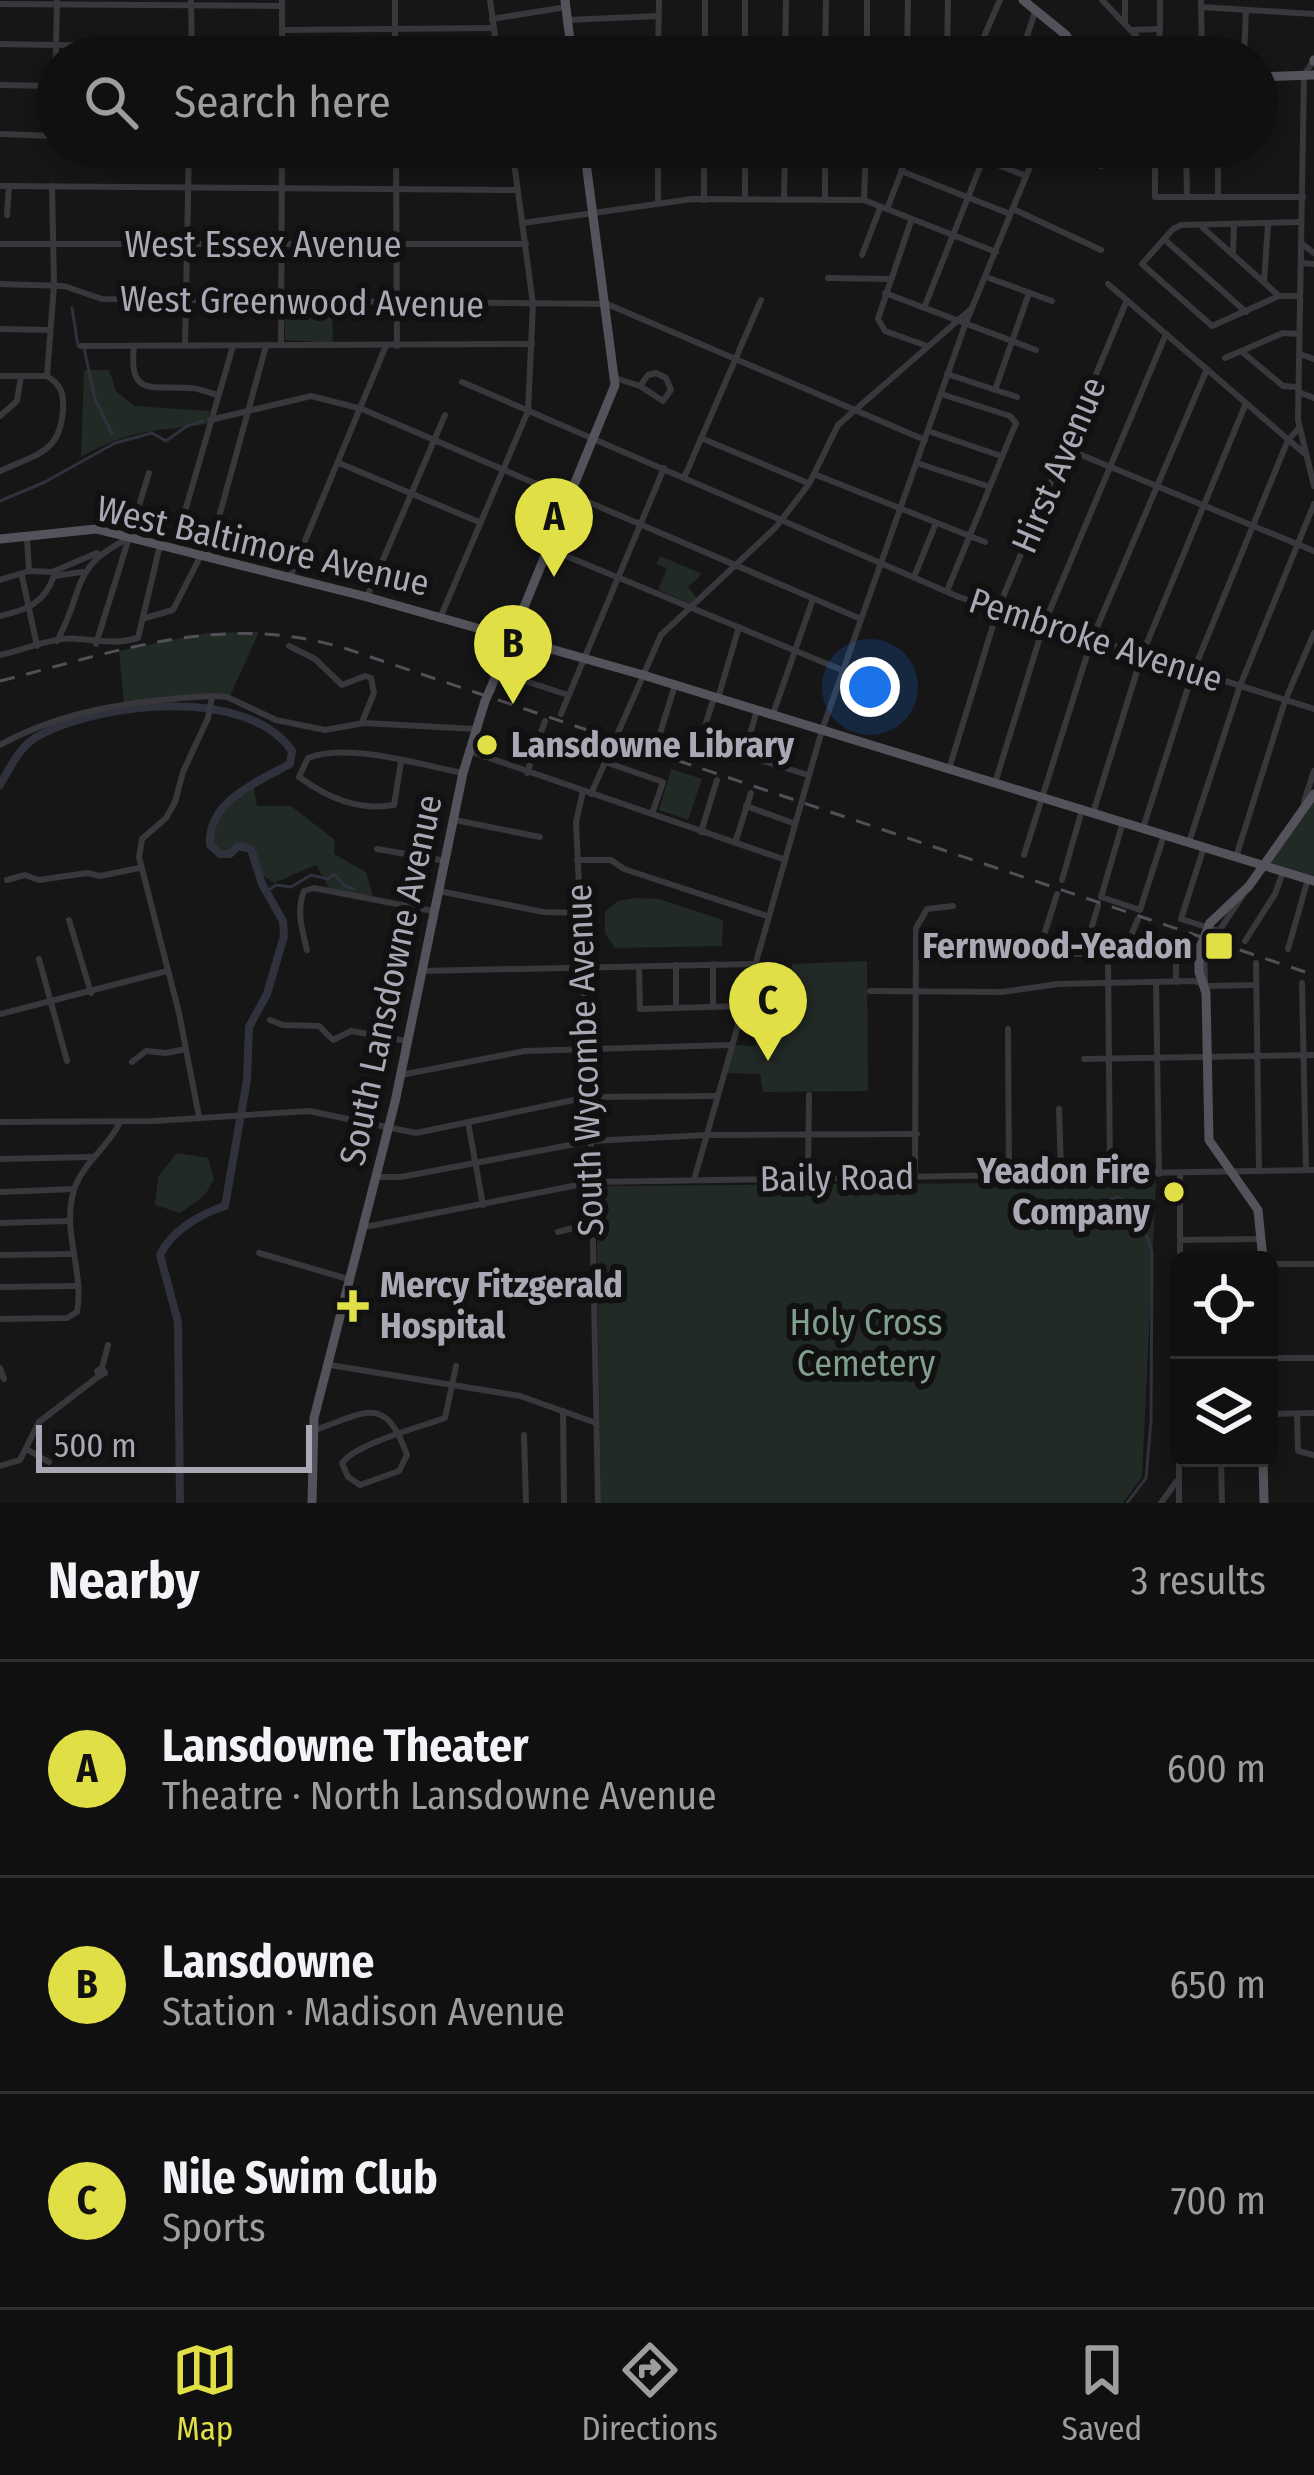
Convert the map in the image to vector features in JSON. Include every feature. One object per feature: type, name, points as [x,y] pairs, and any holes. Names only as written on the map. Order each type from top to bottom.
[{"type":"main road","points":[[1024,0],[1065,36]]},
{"type":"main road","points":[[565,4],[569,36]]},
{"type":"main road","points":[[1061,30],[1062,36]]},
{"type":"main road","points":[[1278,76],[1309,75]]},
{"type":"main road","points":[[587,168],[616,378]]},
{"type":"main road","name":"South Lansdowne Avenue","points":[[312,1503],[312,1432],[326,1364],[401,1076],[463,773],[488,695],[596,439],[616,378]]},
{"type":"main road","name":"West Baltimore Avenue","points":[[0,539],[88,528],[368,597],[643,675],[1311,880]]},
{"type":"main road","points":[[1265,1251],[1258,1210],[1209,1140],[1203,984],[1195,947],[1245,890],[1314,794]]},
{"type":"main road","points":[[1263,1467],[1264,1503]]},
{"type":"street","points":[[395,0],[396,36]]},
{"type":"street","points":[[490,0],[495,36]]},
{"type":"street","points":[[659,0],[659,36]]},
{"type":"street","points":[[704,0],[705,36]]},
{"type":"street","points":[[745,0],[745,36]]},
{"type":"street","points":[[785,36],[786,0]]},
{"type":"street","points":[[825,36],[826,0]]},
{"type":"street","points":[[867,36],[868,0]]},
{"type":"street","points":[[908,0],[908,36]]},
{"type":"street","points":[[947,36],[948,0]]},
{"type":"street","points":[[985,36],[1000,0]]},
{"type":"street","points":[[1102,0],[1137,36]]},
{"type":"street","points":[[1125,0],[1128,27]]},
{"type":"street","points":[[1159,36],[1160,0]]},
{"type":"street","points":[[1258,0],[1258,10]]},
{"type":"street","points":[[57,2],[57,36]]},
{"type":"street","points":[[0,4],[282,3],[282,36]]},
{"type":"street","points":[[191,4],[192,36]]},
{"type":"street","points":[[282,30],[493,24],[565,4]]},
{"type":"street","points":[[1202,36],[1201,4],[1314,14]]},
{"type":"street","points":[[1027,36],[1036,9]]},
{"type":"street","points":[[1245,36],[1246,10]]},
{"type":"street","points":[[567,20],[659,16]]},
{"type":"street","points":[[1128,27],[1160,29]]},
{"type":"street","points":[[0,44],[36,45]]},
{"type":"street","points":[[1314,60],[1303,130],[1298,390],[1299,428],[1314,486]]},
{"type":"street","points":[[0,86],[36,86]]},
{"type":"street","points":[[1303,130],[1314,122]]},
{"type":"street","points":[[0,134],[36,135]]},
{"type":"street","points":[[1303,142],[1314,145]]},
{"type":"street","points":[[185,346],[189,168]]},
{"type":"street","points":[[281,345],[282,168]]},
{"type":"street","points":[[396,168],[397,346]]},
{"type":"street","points":[[441,616],[528,411],[533,304],[515,168]]},
{"type":"street","points":[[658,168],[658,202]]},
{"type":"street","points":[[704,168],[704,200]]},
{"type":"street","points":[[745,168],[745,200]]},
{"type":"street","points":[[784,168],[784,200]]},
{"type":"street","points":[[825,168],[825,200]]},
{"type":"street","points":[[864,200],[865,168]]},
{"type":"street","points":[[862,256],[902,168]]},
{"type":"street","points":[[924,308],[979,168]]},
{"type":"street","points":[[1006,168],[1026,176]]},
{"type":"street","points":[[1029,168],[986,277],[1052,301]]},
{"type":"street","points":[[1155,168],[1155,197],[1314,196]]},
{"type":"street","points":[[1186,168],[1187,197]]},
{"type":"street","points":[[1218,168],[1218,197]]},
{"type":"street","points":[[901,171],[1101,250]]},
{"type":"street","points":[[7,215],[5,186],[518,190]]},
{"type":"street","points":[[46,376],[54,285],[52,186]]},
{"type":"street","points":[[523,223],[658,202],[864,200],[996,252]]},
{"type":"street","points":[[912,219],[878,319],[885,331],[927,346]]},
{"type":"street","points":[[1300,296],[1280,296],[1212,326],[1142,264],[1181,225],[1302,222]]},
{"type":"street","points":[[1201,225],[1280,296]]},
{"type":"street","points":[[1233,254],[1234,225]]},
{"type":"street","points":[[1264,281],[1268,225]]},
{"type":"street","points":[[1164,238],[1247,312]]},
{"type":"street","points":[[1301,243],[1314,253]]},
{"type":"street","name":"West Essex Avenue","points":[[0,244],[526,244]]},
{"type":"street","points":[[1300,263],[1314,264]]},
{"type":"street","name":"South Wycombe Avenue","points":[[598,1503],[592,1141],[576,818],[661,635],[781,520],[809,484],[838,425],[927,346],[962,322],[986,277]]},
{"type":"street","points":[[828,278],[890,279]]},
{"type":"street","name":"West Greenwood Avenue","points":[[0,284],[54,285],[102,299],[608,304]]},
{"type":"street","points":[[1108,284],[1306,455]]},
{"type":"street","points":[[995,390],[1029,293]]},
{"type":"street","points":[[885,295],[1036,350]]},
{"type":"street","points":[[684,478],[761,300]]},
{"type":"street","name":"Hirst Avenue","points":[[949,769],[998,609],[1127,300]]},
{"type":"street","points":[[608,304],[925,440]]},
{"type":"street","points":[[867,320],[878,319]]},
{"type":"street","points":[[694,1180],[822,730],[962,322]]},
{"type":"street","points":[[0,329],[50,330]]},
{"type":"street","points":[[1225,358],[1283,333],[1299,334]]},
{"type":"street","points":[[994,783],[1044,624],[1166,334]]},
{"type":"street","points":[[81,346],[532,344]]},
{"type":"street","points":[[145,618],[173,610],[204,556],[252,409],[266,345]]},
{"type":"street","points":[[134,346],[132,366],[139,382],[148,388],[218,394]]},
{"type":"street","points":[[174,549],[233,346]]},
{"type":"street","points":[[290,577],[386,346]]},
{"type":"street","points":[[1241,351],[1283,386],[1314,398]]},
{"type":"street","points":[[1299,354],[1314,359]]},
{"type":"street","points":[[1024,855],[1092,639],[1207,369]]},
{"type":"street","points":[[616,378],[663,401],[671,390],[666,378],[656,373],[640,386]]},
{"type":"street","points":[[947,374],[1018,397]]},
{"type":"street","points":[[0,376],[46,376],[58,383],[64,396],[60,436],[48,449],[0,471]]},
{"type":"street","points":[[0,416],[17,401],[21,376]]},
{"type":"street","name":"Pembroke Avenue","points":[[462,382],[947,591],[1314,709]]},
{"type":"street","points":[[941,394],[1016,421],[947,591]]},
{"type":"street","points":[[210,420],[311,396],[362,409],[861,619]]},
{"type":"street","points":[[1062,880],[1142,655],[1246,403]]},
{"type":"street","points":[[368,597],[445,415]]},
{"type":"street","points":[[1143,828],[1193,672],[1288,440],[1299,428]]},
{"type":"street","points":[[928,431],[1001,456]]},
{"type":"street","points":[[701,438],[809,484]]},
{"type":"street","points":[[1066,449],[1314,551]]},
{"type":"street","points":[[339,463],[481,522]]},
{"type":"street","points":[[916,463],[988,487]]},
{"type":"street","points":[[561,714],[664,469]]},
{"type":"street","points":[[96,644],[149,473]]},
{"type":"street","points":[[814,474],[985,542]]},
{"type":"street","points":[[1189,842],[1240,686],[1314,504]]},
{"type":"street","points":[[914,577],[936,523]]},
{"type":"street","points":[[26,535],[26,573],[37,646]]},
{"type":"street","points":[[53,574],[131,537]]},
{"type":"street","points":[[0,656],[57,640],[96,644],[138,638],[160,545]]},
{"type":"street","points":[[550,549],[842,670]]},
{"type":"street","points":[[57,640],[78,596],[82,572],[101,552]]},
{"type":"street","points":[[0,580],[26,573],[82,572]]},
{"type":"street","points":[[0,616],[31,608],[49,589],[53,574]]},
{"type":"street","points":[[772,714],[813,599]]},
{"type":"street","points":[[696,756],[739,627]]},
{"type":"street","points":[[1236,857],[1286,700],[1314,633]]},
{"type":"street","points":[[289,646],[315,659],[342,686],[371,678],[374,693],[362,724]]},
{"type":"street","points":[[498,672],[568,695]]},
{"type":"street","points":[[657,743],[675,685]]},
{"type":"street","points":[[199,1117],[139,868],[142,839],[176,802],[212,697]]},
{"type":"street","points":[[0,745],[40,724],[119,705],[212,697],[227,697],[306,728],[362,724],[475,729]]},
{"type":"street","points":[[758,710],[744,755],[808,775]]},
{"type":"street","points":[[527,773],[544,721]]},
{"type":"street","points":[[469,752],[784,860]]},
{"type":"street","points":[[400,762],[398,797],[387,807],[344,803],[299,777],[314,754],[383,757],[463,773]]},
{"type":"street","points":[[605,762],[663,782],[652,814]]},
{"type":"street","points":[[1301,813],[1314,771]]},
{"type":"street","points":[[701,832],[717,780]]},
{"type":"street","points":[[735,843],[751,793]]},
{"type":"street","points":[[746,806],[795,823]]},
{"type":"street","points":[[454,820],[540,836]]},
{"type":"street","points":[[1084,953],[1123,822]]},
{"type":"street","points":[[1100,902],[1141,910],[1164,835]]},
{"type":"street","points":[[1204,848],[1181,919],[1214,927]]},
{"type":"street","points":[[376,849],[446,861]]},
{"type":"street","points":[[577,860],[610,860],[624,869],[768,916]]},
{"type":"street","points":[[7,880],[139,868]]},
{"type":"street","points":[[1245,941],[1277,891],[1282,872]]},
{"type":"street","points":[[1288,949],[1311,880]]},
{"type":"street","points":[[307,950],[300,924],[304,891],[314,888],[433,911]]},
{"type":"street","points":[[439,891],[543,913],[580,913]]},
{"type":"street","points":[[1057,893],[1037,954],[1176,953]]},
{"type":"street","points":[[915,1177],[918,920],[935,906],[953,906]]},
{"type":"street","points":[[69,920],[91,993]]},
{"type":"street","points":[[1124,952],[1138,920]]},
{"type":"street","points":[[1176,982],[1178,940],[1195,947]]},
{"type":"street","points":[[1108,957],[1111,1174]]},
{"type":"street","points":[[39,959],[67,1061]]},
{"type":"street","points":[[1256,963],[1259,1171]]},
{"type":"street","points":[[713,964],[713,1005]]},
{"type":"street","points":[[421,971],[755,964]]},
{"type":"street","points":[[676,965],[676,1006]]},
{"type":"street","points":[[639,967],[640,1009],[743,1006]]},
{"type":"street","points":[[0,1014],[167,971]]},
{"type":"street","points":[[870,991],[1002,992],[1058,984],[1156,982],[1256,985]]},
{"type":"street","points":[[1156,982],[1159,1174]]},
{"type":"street","points":[[1303,983],[1310,1170]]},
{"type":"street","points":[[270,1020],[320,1026],[333,1040],[351,1031],[407,1041]]},
{"type":"street","points":[[1008,1029],[1009,1175]]},
{"type":"street","points":[[401,1076],[525,1051],[733,1045]]},
{"type":"street","points":[[132,1063],[146,1051],[185,1049]]},
{"type":"street","points":[[1084,1059],[1314,1055]]},
{"type":"street","points":[[808,1178],[809,1095]]},
{"type":"street","points":[[0,1122],[120,1122],[317,1111],[416,1133],[588,1097],[717,1096]]},
{"type":"street","points":[[1059,1108],[1061,1174]]},
{"type":"street","points":[[0,1319],[73,1317],[79,1305],[69,1221],[74,1189],[91,1156],[120,1122]]},
{"type":"street","points":[[468,1122],[483,1204]]},
{"type":"street","points":[[376,1177],[401,1177],[592,1141],[917,1134]]},
{"type":"street","points":[[0,1159],[91,1156]]},
{"type":"street","name":"Baily Road","points":[[365,1227],[592,1182],[1310,1170]]},
{"type":"street","points":[[1180,1173],[1180,1251]]},
{"type":"street","points":[[0,1192],[74,1189]]},
{"type":"street","points":[[0,1223],[69,1221]]},
{"type":"street","points":[[558,1232],[593,1223]]},
{"type":"street","points":[[1180,1240],[1263,1239]]},
{"type":"street","points":[[259,1253],[351,1280]]},
{"type":"street","points":[[0,1255],[72,1254]]},
{"type":"street","points":[[1278,1262],[1314,1264]]},
{"type":"street","points":[[0,1287],[76,1286]]},
{"type":"street","points":[[0,1466],[20,1460],[39,1422],[100,1372],[108,1345]]},
{"type":"street","points":[[1278,1358],[1314,1358]]},
{"type":"street","points":[[326,1364],[520,1396],[596,1423]]},
{"type":"street","points":[[312,1432],[366,1414],[390,1418],[399,1435],[407,1455],[404,1467],[363,1485],[343,1470],[349,1454],[399,1435],[445,1418],[456,1366]]},
{"type":"street","points":[[0,1369],[4,1378]]},
{"type":"street","points":[[563,1411],[564,1503]]},
{"type":"street","points":[[1278,1414],[1314,1413]]},
{"type":"street","points":[[1297,1414],[1298,1451],[1314,1455]]},
{"type":"street","points":[[524,1435],[526,1503]]},
{"type":"street","points":[[28,1450],[49,1462]]},
{"type":"street","points":[[1179,1467],[1179,1501]]},
{"type":"street","points":[[1221,1467],[1222,1503]]},
{"type":"street","points":[[1161,1503],[1179,1479]]},
{"type":"street","points":[[1168,1494],[1174,1492],[1179,1501]]},
{"type":"green space","points":[[284,305],[332,305],[333,343],[285,340]]},
{"type":"green space","points":[[84,370],[109,370],[116,391],[134,406],[210,411],[207,424],[129,436],[81,457]]},
{"type":"green space","points":[[660,556],[702,574],[688,587],[697,598],[691,604],[658,590],[667,569],[657,564]]},
{"type":"green space","points":[[259,632],[229,698],[124,704],[119,651],[206,633]]},
{"type":"green space","points":[[671,769],[702,779],[688,820],[659,810]]},
{"type":"green space","points":[[253,782],[257,806],[291,806],[335,840],[334,854],[366,872],[374,900],[331,891],[316,865],[274,883],[258,872],[249,847],[238,846],[226,856],[213,850],[209,832],[221,812]]},
{"type":"green space","points":[[1314,800],[1314,876],[1269,862]]},
{"type":"green space","points":[[659,899],[723,920],[722,946],[615,948],[605,933],[605,912],[618,901]]},
{"type":"green space","points":[[867,961],[868,1091],[763,1092],[760,1074],[727,1073],[734,1045],[755,1046],[764,1010],[748,1006],[759,973],[791,973],[792,964]]},
{"type":"green space","points":[[177,1153],[208,1158],[214,1179],[205,1195],[180,1213],[155,1205],[158,1177]]},
{"type":"green space","name":"Holy Cross Cemetery","points":[[1156,1182],[1142,1477],[1123,1503],[601,1503],[596,1186]]},
{"type":"waterway","points":[[72,308],[78,346],[84,348],[95,399],[112,434]]},
{"type":"waterway","points":[[0,501],[115,443],[152,433],[166,441],[203,421]]},
{"type":"waterway","points":[[0,785],[21,750],[40,735],[100,714],[136,708],[173,706],[243,716],[271,730],[292,751],[290,764],[237,794],[211,830],[210,845],[220,854],[230,854],[238,846],[251,849],[262,884],[283,921],[284,936],[267,994],[249,1027],[247,1080],[225,1206],[187,1224],[160,1255],[178,1322],[180,1503]]},
{"type":"waterway","points":[[266,892],[276,885],[291,887],[311,875],[328,879],[334,874],[354,889]]},
{"type":"waterway","points":[[1028,1227],[1118,1197],[1137,1206],[1152,1252],[1151,1421],[1146,1478],[1127,1503]]},
{"type":"railway","points":[[0,681],[172,640],[258,634],[302,638],[347,649],[1314,975]]},
{"type":"place","name":"Lansdowne Theater","points":[[554,577]]},
{"type":"place","name":"Lansdowne","points":[[513,704]]},
{"type":"place","name":"Lansdowne Library","points":[[487,745]]},
{"type":"place","name":"Fernwood-Yeadon","points":[[1219,946]]},
{"type":"place","name":"Nile Swim Club","points":[[768,1061]]},
{"type":"place","name":"Yeadon Fire Company","points":[[1174,1192]]},
{"type":"place","name":"Mercy Fitzgerald Hospital","points":[[353,1306]]}]
